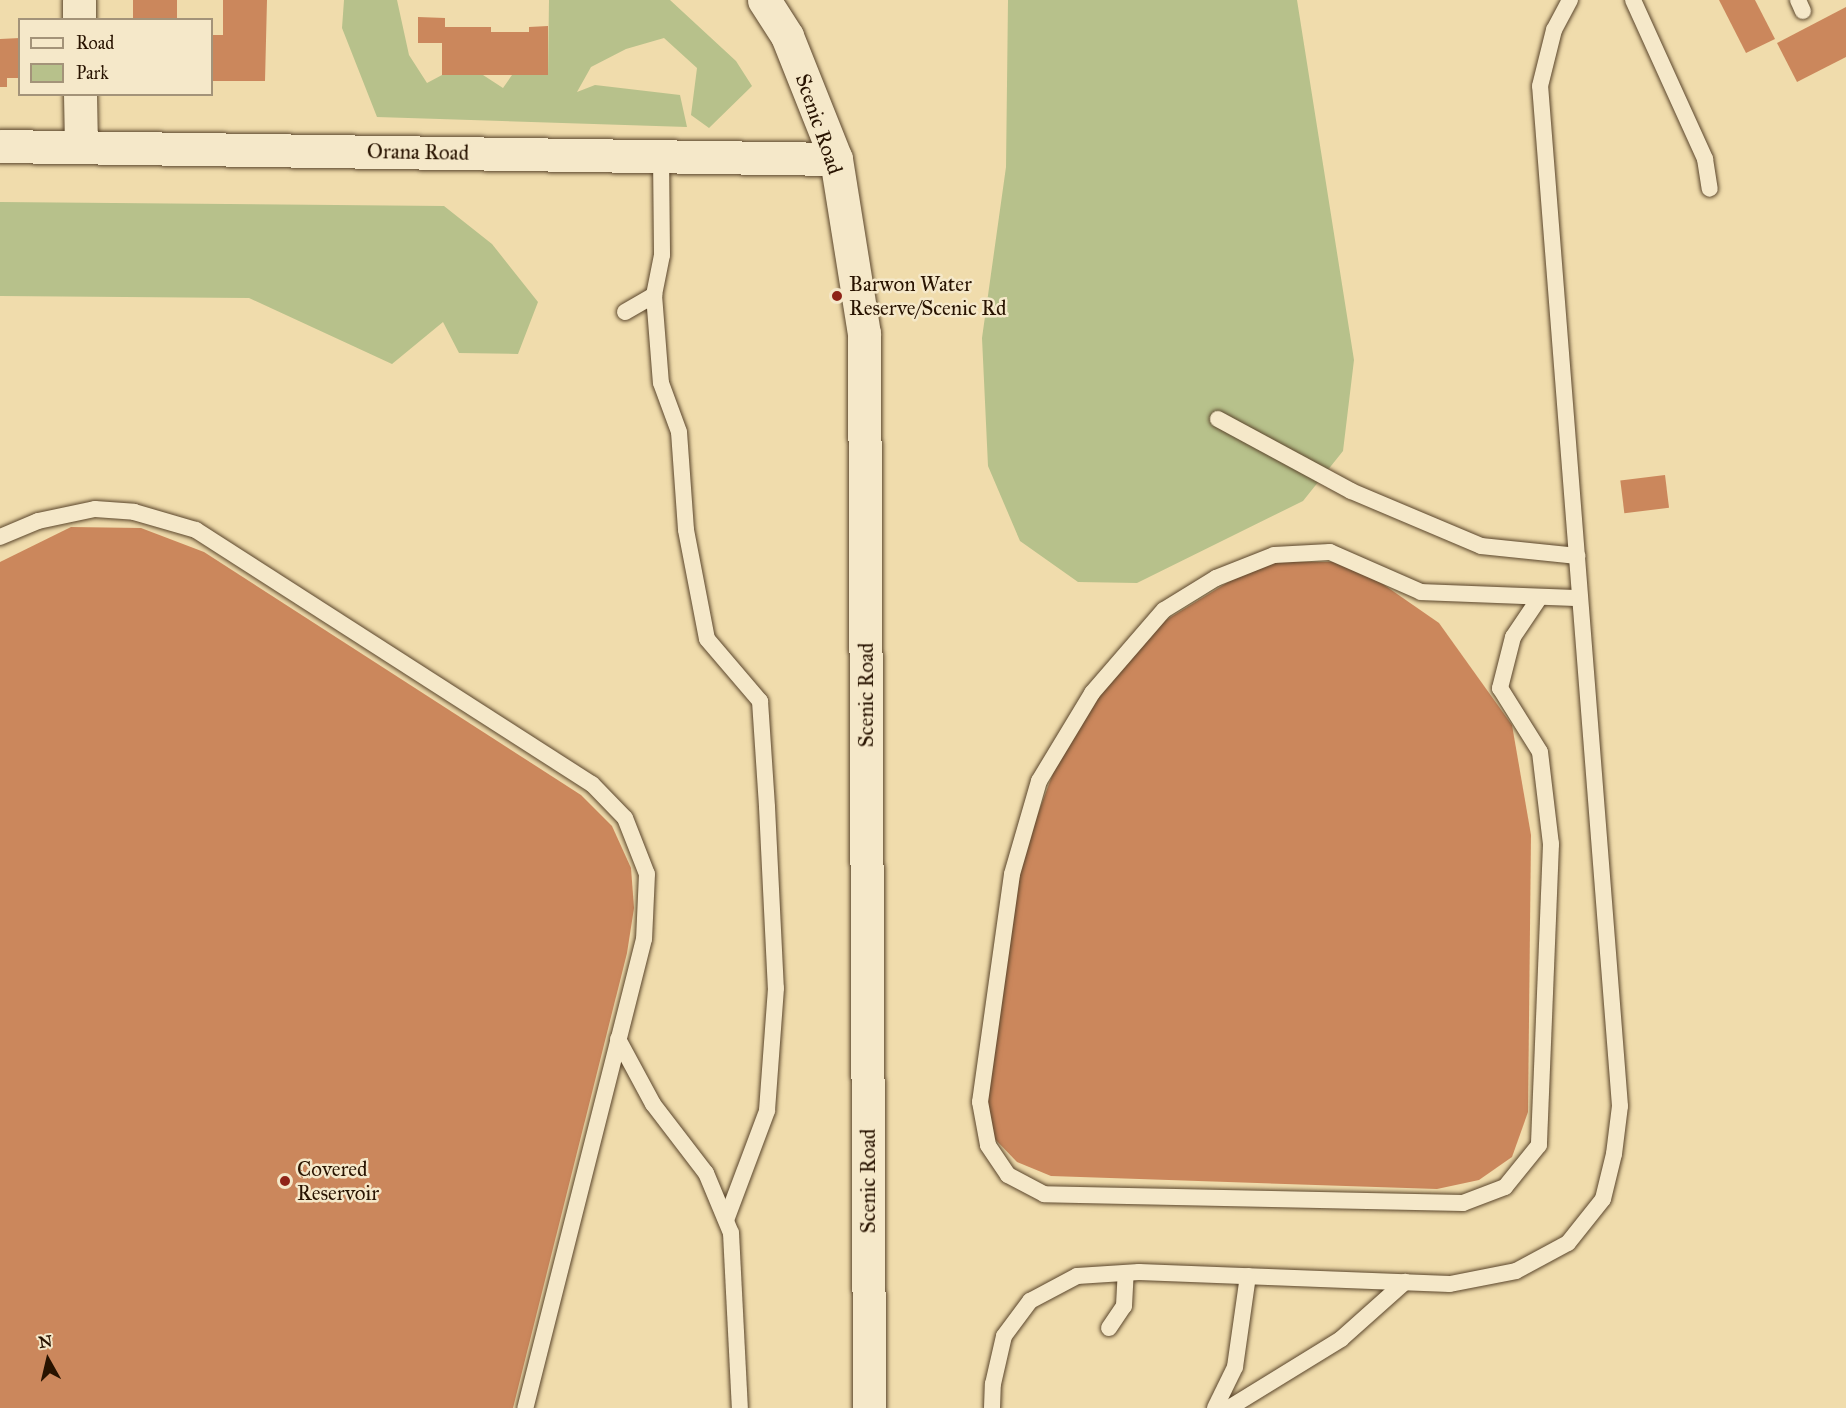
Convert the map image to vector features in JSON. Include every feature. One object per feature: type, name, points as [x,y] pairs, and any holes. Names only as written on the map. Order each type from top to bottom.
[{"type":"main road","points":[[79,0],[79,18]]},
{"type":"main road","name":"Scenic Road","points":[[764,0],[787,36],[836,159],[864,333],[869,1408]]},
{"type":"main road","points":[[80,96],[81,146]]},
{"type":"main road","name":"Orana Road","points":[[0,146],[836,159]]},
{"type":"lane","points":[[992,1408],[993,1384],[1004,1336],[1030,1301],[1077,1276],[1126,1273],[1450,1284],[1516,1271],[1568,1243],[1603,1198],[1620,1106],[1540,86],[1554,30],[1570,0]]},
{"type":"lane","points":[[1633,0],[1706,159],[1710,189]]},
{"type":"lane","points":[[661,156],[662,255],[654,295],[661,383],[679,432],[686,530],[708,639],[760,701],[776,988],[767,1111],[726,1220]]},
{"type":"lane","points":[[625,312],[654,295]]},
{"type":"lane","points":[[1218,419],[1351,491],[1481,546],[1577,556]]},
{"type":"lane","points":[[0,537],[38,521],[94,509],[134,512],[196,530],[592,784],[625,818],[647,874],[644,939],[525,1408]]},
{"type":"lane","points":[[1540,597],[1513,636],[1500,688],[1540,752],[1551,844],[1539,1145],[1505,1187],[1463,1203],[1044,1194],[1008,1175],[988,1145],[980,1102],[1012,874],[1039,781],[1092,693],[1164,610],[1216,578],[1274,555],[1330,552],[1421,592],[1580,598]]},
{"type":"lane","points":[[618,1039],[653,1104],[706,1173],[731,1233],[740,1408]]},
{"type":"lane","points":[[1109,1328],[1124,1306],[1126,1273]]},
{"type":"lane","points":[[1215,1408],[1235,1367],[1248,1276]]},
{"type":"lane","points":[[1228,1408],[1341,1340],[1405,1282]]},
{"type":"green space","points":[[344,0],[397,0],[409,55],[427,83],[442,75],[483,75],[503,88],[512,75],[548,75],[549,0],[670,0],[736,61],[752,86],[709,128],[691,115],[697,68],[664,38],[626,49],[591,67],[577,92],[595,85],[680,95],[687,127],[377,117],[342,28]]},
{"type":"green space","points":[[1008,0],[1297,0],[1354,360],[1343,451],[1303,501],[1137,583],[1078,582],[1020,541],[988,466],[982,338],[1006,167]]},
{"type":"green space","points":[[0,202],[444,206],[492,244],[538,302],[518,354],[459,353],[443,322],[392,364],[249,298],[0,296]]},
{"type":"building","points":[[133,0],[177,0],[177,18],[133,18]]},
{"type":"building","points":[[223,0],[267,0],[265,81],[213,81],[213,35],[223,35]]},
{"type":"building","points":[[1719,0],[1755,0],[1775,39],[1746,53]]},
{"type":"building","points":[[1846,7],[1846,57],[1797,82],[1777,43]]},
{"type":"building","points":[[418,17],[445,18],[445,27],[491,27],[491,32],[529,32],[529,27],[548,26],[548,75],[442,75],[442,43],[418,43]]},
{"type":"building","points":[[18,38],[18,78],[7,78],[7,87],[0,87],[0,39]]},
{"type":"building","points":[[1665,475],[1669,508],[1624,513],[1620,480]]},
{"type":"building","name":"Covered Reservoir","points":[[71,527],[141,528],[204,552],[581,795],[612,826],[631,868],[634,908],[627,953],[513,1408],[0,1408],[0,562]]},
{"type":"building","points":[[1261,562],[1351,562],[1439,623],[1512,725],[1531,835],[1528,1112],[1512,1157],[1479,1180],[1437,1189],[1051,1176],[1017,1162],[992,1136],[987,1096],[1023,854],[1065,741],[1148,631]]},
{"type":"place","name":"Barwon Water Reserve/Scenic Rd","points":[[837,296]]},
{"type":"place","name":"Covered Reservoir","points":[[285,1181]]}]
